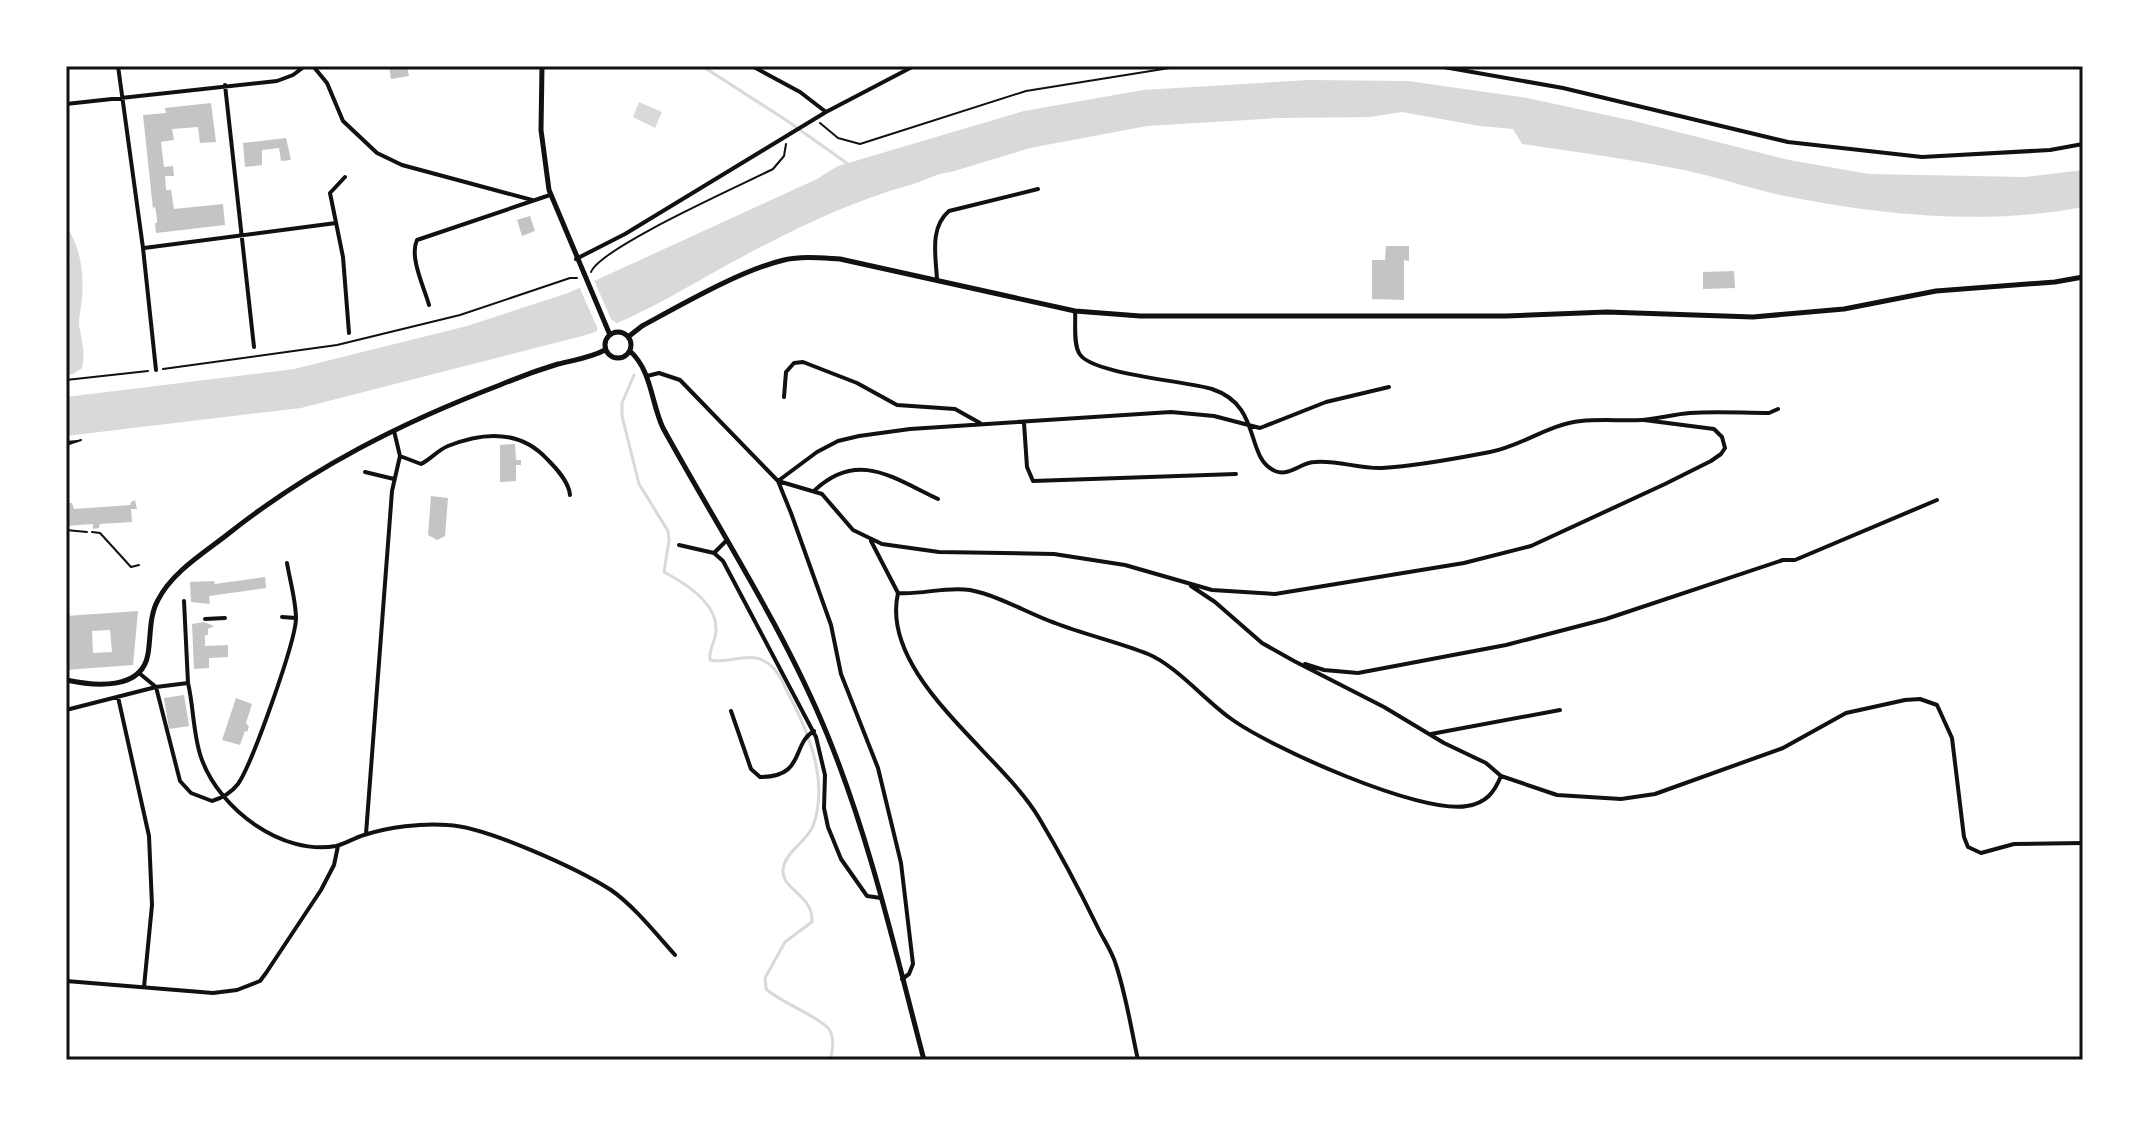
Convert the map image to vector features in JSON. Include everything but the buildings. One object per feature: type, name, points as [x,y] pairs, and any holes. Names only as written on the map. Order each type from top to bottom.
[{"type":"street","points":[[118,66],[156,370]]},
{"type":"street","points":[[66,104],[277,81],[305,66]]},
{"type":"street","points":[[313,66],[327,83],[343,121],[377,153],[402,165],[532,200]]},
{"type":"street","points":[[542,66],[541,130],[550,195],[576,259],[580,277],[609,333]]},
{"type":"street","points":[[752,66],[800,92],[826,112]]},
{"type":"street","points":[[576,259],[625,234],[826,112],[914,66]]},
{"type":"street","points":[[1438,66],[1563,88],[1788,142],[1922,157],[2050,150],[2083,144]]},
{"type":"street","points":[[225,85],[254,347]]},
{"type":"street","points":[[345,177],[330,193],[343,257],[349,333]]},
{"type":"street","points":[[937,280],[935,240],[943,216],[949,211],[1038,189]]},
{"type":"street","points":[[429,305],[416,258],[414,244],[417,240],[550,195]]},
{"type":"street","points":[[143,248],[336,223]]},
{"type":"street","points":[[628,337],[650,322],[757,268],[786,259],[816,257],[840,259],[1075,311],[1140,316],[1506,316],[1607,312],[1753,317],[1844,309],[1936,291],[2083,277]]},
{"type":"street","points":[[1075,311],[1077,349],[1081,357],[1089,363],[1131,374],[1211,389],[1239,405],[1245,412],[1260,455],[1277,472],[1288,472],[1315,462],[1379,469],[1453,459],[1521,444],[1565,424],[1644,420],[1691,413],[1769,413],[1778,409]]},
{"type":"street","points":[[609,333],[628,337],[632,342],[630,351]]},
{"type":"street","points":[[609,333],[603,342],[605,350],[617,357],[630,351]]},
{"type":"street","points":[[66,680],[111,683],[139,673],[148,656],[154,609],[174,577],[298,483],[393,431],[520,377],[605,350]]},
{"type":"street","points":[[630,351],[640,361],[647,376],[660,421],[793,664],[825,730],[849,789],[924,1060]]},
{"type":"street","points":[[784,397],[786,372],[794,363],[803,362],[857,383],[897,405],[955,409],[982,425]]},
{"type":"street","points":[[647,376],[659,373],[680,380],[778,481],[808,556],[831,625],[841,674],[881,780],[901,863],[912,956],[912,968],[902,979]]},
{"type":"street","points":[[778,481],[817,452],[838,441],[910,429],[1171,412],[1214,416],[1260,428],[1326,402],[1389,387]]},
{"type":"street","points":[[778,481],[815,490],[830,501],[853,530],[870,540],[939,552],[1054,554],[1125,565],[1212,590],[1275,594],[1319,589],[1499,555],[1531,546],[1711,461],[1725,448],[1722,437],[1714,429],[1644,420]]},
{"type":"street","points":[[1024,423],[1027,467],[1033,481],[1236,474]]},
{"type":"street","points":[[366,834],[394,479],[400,456],[393,431]]},
{"type":"street","points":[[400,456],[421,464],[446,447],[481,437],[507,435],[536,447],[565,481],[570,495]]},
{"type":"street","points":[[815,490],[842,471],[857,469],[907,483],[938,499]]},
{"type":"street","points":[[365,472],[394,479]]},
{"type":"street","points":[[1294,661],[1324,670],[1358,673],[1506,645],[1606,619],[1783,560],[1795,560],[1937,500]]},
{"type":"street","points":[[870,540],[898,593],[895,605],[898,635],[918,672],[944,712],[1009,775],[1026,796],[1080,892],[1115,962],[1138,1060]]},
{"type":"street","points":[[714,553],[726,541]]},
{"type":"street","points":[[679,545],[714,553],[723,561],[810,733],[825,775],[825,815],[835,845],[862,892],[870,898],[881,898]]},
{"type":"street","points":[[139,673],[156,687],[180,781],[191,793],[212,801],[224,797],[237,786],[249,763],[291,641],[296,618],[287,563]]},
{"type":"street","points":[[1189,585],[1215,602],[1262,643],[1486,763],[1501,776],[1542,792],[1576,798],[1642,797],[1679,787],[1783,748],[1846,713],[1920,699],[1937,705],[1952,738],[1964,837],[1968,847],[1981,853],[2014,844],[2083,843]]},
{"type":"street","points":[[898,593],[947,589],[989,595],[1055,623],[1152,656],[1230,718],[1279,745],[1388,793],[1416,802],[1466,807],[1490,797],[1501,776]]},
{"type":"street","points":[[184,601],[188,683],[201,757],[209,777],[224,797],[259,828],[303,847],[338,845],[366,834],[408,827],[447,825],[501,839],[612,891],[675,955]]},
{"type":"street","points":[[282,617],[296,618]]},
{"type":"street","points":[[205,619],[225,618]]},
{"type":"street","points":[[186,620],[193,619]]},
{"type":"street","points":[[66,710],[156,687],[188,683]]},
{"type":"street","points":[[118,697],[149,836],[152,905],[144,988]]},
{"type":"street","points":[[1428,734],[1560,710]]},
{"type":"street","points":[[731,711],[751,769],[757,776],[771,777],[788,769],[799,757],[810,733]]},
{"type":"street","points":[[66,981],[213,993],[237,990],[260,981],[321,890],[334,865],[338,845]]},
{"type":"lane","points":[[91,532],[100,533],[131,567],[139,565]]},
{"type":"path","points":[[820,122],[838,138],[860,144],[1026,91],[1182,66]]},
{"type":"path","points":[[591,272],[596,263],[625,244],[773,169],[780,164],[786,143]]},
{"type":"path","points":[[66,380],[337,345],[460,315],[580,277]]},
{"type":"path","points":[[66,530],[91,532]]},
{"type":"shaded area","points":[[1308,80],[1408,81],[1527,98],[1789,160],[1869,174],[2025,177],[2083,170],[2083,207],[2046,213],[1969,217],[1855,208],[1780,195],[1686,171],[1522,144],[1513,129],[1402,112],[1370,117],[1279,118],[1147,126],[1030,148],[845,207],[802,226],[645,310],[586,335],[301,408],[66,436],[66,397],[294,369],[467,326],[568,293],[817,179],[838,166],[1024,111],[1143,90]]},
{"type":"shaded area","points":[[639,102],[662,112],[655,128],[633,117]]},
{"type":"shaded area","points":[[66,226],[75,243],[82,270],[79,324],[84,356],[82,368],[66,375],[66,265],[70,261],[66,252]]},
{"type":"pier","points":[[593,278],[611,319],[619,325],[597,336],[597,327],[578,284]]},
{"type":"waterway","points":[[702,66],[848,164]]},
{"type":"waterway","points":[[634,375],[622,403],[622,416],[639,484],[668,531],[664,572],[690,588],[711,610],[716,632],[710,660],[744,658],[769,664],[784,685],[810,742],[818,775],[817,809],[813,826],[786,860],[783,873],[785,880],[807,904],[812,922],[785,942],[765,978],[766,989],[828,1028],[833,1048],[830,1060]]}]
